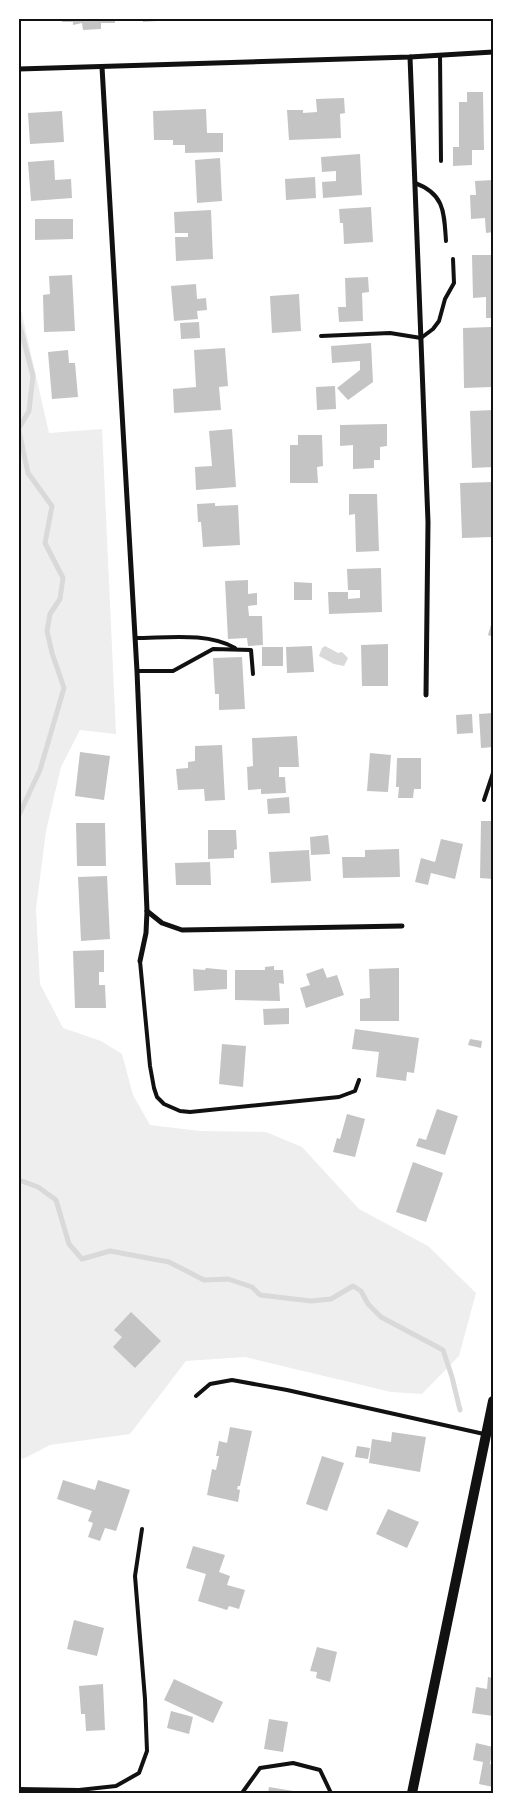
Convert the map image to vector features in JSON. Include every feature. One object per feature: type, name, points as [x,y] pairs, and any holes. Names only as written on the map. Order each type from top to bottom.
[{"type":"main road","points":[[412,1793],[493,1401]]},
{"type":"street","points":[[19,69],[410,57],[493,52]]},
{"type":"street","points":[[410,57],[428,522],[426,695]]},
{"type":"street","points":[[102,67],[135,638],[147,911],[146,933],[140,961]]},
{"type":"street","points":[[147,911],[162,923],[182,930],[402,926]]},
{"type":"lane","points":[[440,55],[441,161]]},
{"type":"lane","points":[[415,183],[425,187],[436,196],[444,210],[446,241]]},
{"type":"lane","points":[[321,336],[390,333],[420,338],[433,329],[439,321],[445,298],[454,283],[453,259]]},
{"type":"lane","points":[[135,638],[211,638],[225,642],[237,650]]},
{"type":"lane","points":[[136,672],[173,671],[214,649],[251,650],[253,674]]},
{"type":"lane","points":[[484,800],[493,773]]},
{"type":"lane","points":[[140,961],[150,1066],[154,1088],[158,1097],[172,1108],[190,1112],[339,1097],[355,1091],[359,1080]]},
{"type":"lane","points":[[196,1396],[210,1384],[232,1380],[287,1390],[487,1434]]},
{"type":"lane","points":[[19,1789],[79,1790],[116,1786],[139,1773],[147,1751],[145,1699],[135,1576],[142,1529]]},
{"type":"lane","points":[[242,1793],[260,1768],[293,1763],[320,1770],[331,1793]]},
{"type":"shaded area","points":[[19,301],[49,433],[102,429],[116,734],[80,730],[61,767],[46,831],[36,909],[40,984],[63,1028],[101,1041],[122,1054],[133,1095],[150,1125],[200,1131],[266,1132],[302,1147],[359,1209],[428,1246],[476,1293],[459,1356],[422,1394],[391,1392],[245,1357],[186,1361],[130,1434],[50,1445],[23,1459],[19,1456]]},
{"type":"shaded area","points":[[325,646],[338,653],[342,652],[348,658],[344,666],[334,664],[319,656],[322,648]]},
{"type":"building","points":[[62,19],[115,19],[115,23],[101,23],[101,29],[83,30],[82,23],[73,25],[73,22],[62,22]]},
{"type":"building","points":[[143,19],[172,19],[172,20],[143,22]]},
{"type":"building","points":[[467,92],[483,92],[484,150],[472,150],[472,165],[453,166],[453,147],[459,147],[459,102],[467,102]]},
{"type":"building","points":[[344,98],[345,113],[340,114],[341,138],[289,140],[287,110],[303,110],[303,113],[317,112],[316,99]]},
{"type":"building","points":[[206,109],[207,133],[223,133],[223,152],[185,153],[185,145],[173,145],[173,140],[154,140],[153,111]]},
{"type":"building","points":[[62,111],[64,142],[30,144],[28,113]]},
{"type":"building","points":[[360,154],[362,195],[323,198],[322,182],[336,181],[336,171],[322,172],[321,157]]},
{"type":"building","points":[[220,158],[222,201],[197,203],[195,160]]},
{"type":"building","points":[[54,160],[55,180],[71,179],[72,198],[31,201],[28,162]]},
{"type":"building","points":[[315,177],[316,198],[286,200],[285,179]]},
{"type":"building","points":[[493,180],[493,232],[486,233],[485,218],[471,219],[470,195],[476,195],[475,181]]},
{"type":"building","points":[[371,207],[373,242],[344,244],[343,223],[340,223],[339,209]]},
{"type":"building","points":[[211,210],[213,259],[176,261],[175,237],[188,237],[188,233],[175,233],[174,212]]},
{"type":"building","points":[[35,219],[73,219],[73,239],[35,240]]},
{"type":"building","points":[[472,255],[493,255],[493,318],[486,318],[486,297],[473,298]]},
{"type":"building","points":[[72,275],[75,331],[44,332],[43,295],[50,294],[49,276]]},
{"type":"building","points":[[368,277],[369,292],[362,293],[363,321],[339,322],[338,307],[346,307],[345,278]]},
{"type":"building","points":[[196,284],[197,299],[206,298],[207,310],[197,311],[198,319],[174,321],[171,286]]},
{"type":"building","points":[[299,294],[301,331],[272,333],[270,296]]},
{"type":"building","points":[[199,322],[200,338],[181,339],[180,323]]},
{"type":"building","points":[[491,327],[492,387],[464,388],[463,328]]},
{"type":"building","points":[[371,343],[373,382],[348,400],[337,388],[360,370],[360,361],[332,363],[331,346]]},
{"type":"building","points":[[225,348],[228,386],[219,387],[221,410],[174,413],[173,389],[196,387],[194,350]]},
{"type":"building","points":[[68,350],[69,363],[75,363],[78,397],[52,399],[48,352]]},
{"type":"building","points":[[335,386],[336,409],[317,410],[316,387]]},
{"type":"building","points":[[493,410],[493,467],[472,468],[470,411]]},
{"type":"building","points":[[387,424],[387,446],[380,447],[380,460],[374,460],[374,468],[353,469],[353,445],[340,446],[340,425]]},
{"type":"building","points":[[232,429],[236,487],[196,490],[195,467],[212,466],[209,431]]},
{"type":"building","points":[[298,435],[322,435],[323,466],[317,467],[318,483],[290,483],[290,445],[298,445]]},
{"type":"building","points":[[493,482],[493,537],[462,538],[460,483]]},
{"type":"building","points":[[349,494],[377,494],[379,551],[356,552],[355,514],[349,515]]},
{"type":"building","points":[[215,503],[215,506],[238,505],[240,545],[203,547],[197,504]]},
{"type":"building","points":[[381,568],[382,612],[329,614],[328,592],[348,592],[348,599],[360,598],[360,590],[348,590],[347,569]]},
{"type":"building","points":[[248,580],[248,594],[257,593],[257,605],[248,606],[249,616],[262,616],[263,645],[248,646],[247,638],[228,639],[225,581]]},
{"type":"building","points":[[294,582],[312,583],[312,600],[294,600]]},
{"type":"building","points":[[493,618],[493,637],[488,635]]},
{"type":"building","points":[[388,644],[388,686],[362,686],[361,645]]},
{"type":"building","points":[[312,646],[314,672],[287,673],[286,647]]},
{"type":"building","points":[[262,647],[283,647],[283,666],[262,666]]},
{"type":"building","points":[[242,657],[245,709],[219,710],[219,694],[215,694],[213,658]]},
{"type":"building","points":[[493,713],[493,747],[481,748],[479,714]]},
{"type":"building","points":[[472,714],[473,733],[457,734],[456,715]]},
{"type":"building","points":[[297,736],[299,767],[279,767],[279,777],[285,777],[286,793],[261,794],[261,789],[248,790],[247,767],[253,766],[252,738]]},
{"type":"building","points":[[222,745],[225,800],[205,801],[204,789],[178,790],[176,769],[188,768],[188,762],[195,761],[195,746]]},
{"type":"building","points":[[80,752],[110,756],[104,800],[75,796]]},
{"type":"building","points":[[370,753],[391,755],[388,792],[367,791]]},
{"type":"building","points":[[397,758],[421,758],[421,789],[414,789],[413,798],[398,798],[399,787],[396,787]]},
{"type":"building","points":[[289,797],[290,813],[268,814],[267,799]]},
{"type":"building","points":[[481,821],[493,821],[493,879],[480,878]]},
{"type":"building","points":[[76,823],[105,823],[106,866],[77,866]]},
{"type":"building","points":[[208,830],[236,830],[237,849],[234,850],[234,858],[208,859]]},
{"type":"building","points":[[328,835],[330,854],[311,855],[310,837]]},
{"type":"building","points":[[441,839],[463,844],[455,879],[431,873],[428,885],[415,882],[421,858],[435,862]]},
{"type":"building","points":[[399,849],[400,877],[343,878],[342,857],[365,857],[365,850]]},
{"type":"building","points":[[309,850],[311,881],[271,883],[269,852]]},
{"type":"building","points":[[210,862],[211,885],[176,885],[175,863]]},
{"type":"building","points":[[107,876],[110,939],[81,941],[78,877]]},
{"type":"building","points":[[104,950],[104,972],[99,972],[99,985],[105,985],[106,1008],[75,1008],[73,951]]},
{"type":"building","points":[[274,966],[274,970],[283,970],[284,984],[279,983],[280,1001],[235,1000],[235,970],[265,970],[265,967]]},
{"type":"building","points":[[206,968],[227,970],[227,989],[194,991],[193,969],[205,970]]},
{"type":"building","points":[[323,968],[327,978],[337,975],[344,995],[306,1008],[300,988],[310,985],[306,974]]},
{"type":"building","points":[[399,968],[399,1021],[360,1021],[360,999],[370,998],[369,969]]},
{"type":"building","points":[[289,1008],[289,1024],[264,1025],[263,1009]]},
{"type":"building","points":[[355,1029],[419,1038],[414,1073],[407,1072],[406,1081],[376,1077],[379,1052],[352,1049]]},
{"type":"building","points":[[470,1039],[482,1041],[481,1048],[468,1045]]},
{"type":"building","points":[[222,1044],[246,1046],[243,1087],[219,1084]]},
{"type":"building","points":[[437,1109],[458,1116],[445,1155],[416,1146],[419,1138],[426,1140]]},
{"type":"building","points":[[347,1114],[365,1119],[355,1157],[333,1152],[337,1138],[340,1139]]},
{"type":"building","points":[[413,1162],[443,1173],[426,1222],[396,1212]]},
{"type":"building","points":[[131,1312],[161,1341],[135,1368],[113,1347],[122,1337],[114,1330]]},
{"type":"building","points":[[230,1427],[252,1431],[240,1486],[237,1489],[240,1490],[238,1502],[207,1495],[212,1469],[216,1470],[219,1456],[216,1456],[219,1441],[227,1443]]},
{"type":"building","points":[[392,1432],[426,1437],[420,1472],[369,1463],[372,1439],[391,1442]]},
{"type":"building","points":[[357,1446],[370,1448],[368,1459],[355,1457]]},
{"type":"building","points":[[322,1456],[344,1463],[327,1511],[306,1504]]},
{"type":"building","points":[[63,1480],[95,1490],[98,1480],[130,1490],[116,1531],[105,1528],[100,1541],[88,1537],[93,1523],[88,1521],[92,1511],[57,1499]]},
{"type":"building","points":[[388,1509],[419,1522],[407,1548],[376,1534]]},
{"type":"building","points":[[193,1546],[225,1555],[219,1572],[230,1576],[227,1585],[245,1590],[239,1609],[229,1606],[227,1610],[198,1601],[206,1574],[186,1568]]},
{"type":"building","points":[[74,1620],[104,1628],[97,1656],[67,1649]]},
{"type":"building","points":[[317,1647],[337,1652],[330,1682],[316,1678],[317,1672],[310,1671]]},
{"type":"building","points":[[488,1677],[493,1678],[493,1716],[472,1713],[476,1687],[487,1689]]},
{"type":"building","points":[[174,1679],[223,1702],[213,1723],[164,1700]]},
{"type":"building","points":[[103,1684],[105,1730],[86,1731],[85,1714],[81,1714],[79,1686]]},
{"type":"building","points":[[171,1711],[193,1717],[189,1734],[167,1728]]},
{"type":"building","points":[[269,1719],[288,1722],[283,1752],[264,1749]]},
{"type":"building","points":[[476,1743],[493,1747],[490,1764],[493,1765],[493,1787],[479,1784],[483,1762],[473,1760]]},
{"type":"building","points":[[269,1787],[299,1792],[299,1793],[268,1793]]},
{"type":"waterway","points":[[19,323],[33,376],[29,411],[19,428]]},
{"type":"waterway","points":[[19,431],[28,473],[52,506],[45,543],[63,578],[60,599],[50,614],[47,631],[64,688],[40,770],[19,815]]},
{"type":"waterway","points":[[19,1180],[38,1187],[56,1200],[69,1244],[82,1259],[110,1251],[169,1262],[204,1280],[228,1279],[252,1287],[260,1295],[311,1301],[331,1299],[353,1286],[361,1291],[368,1304],[381,1317],[443,1350],[460,1410]]}]
